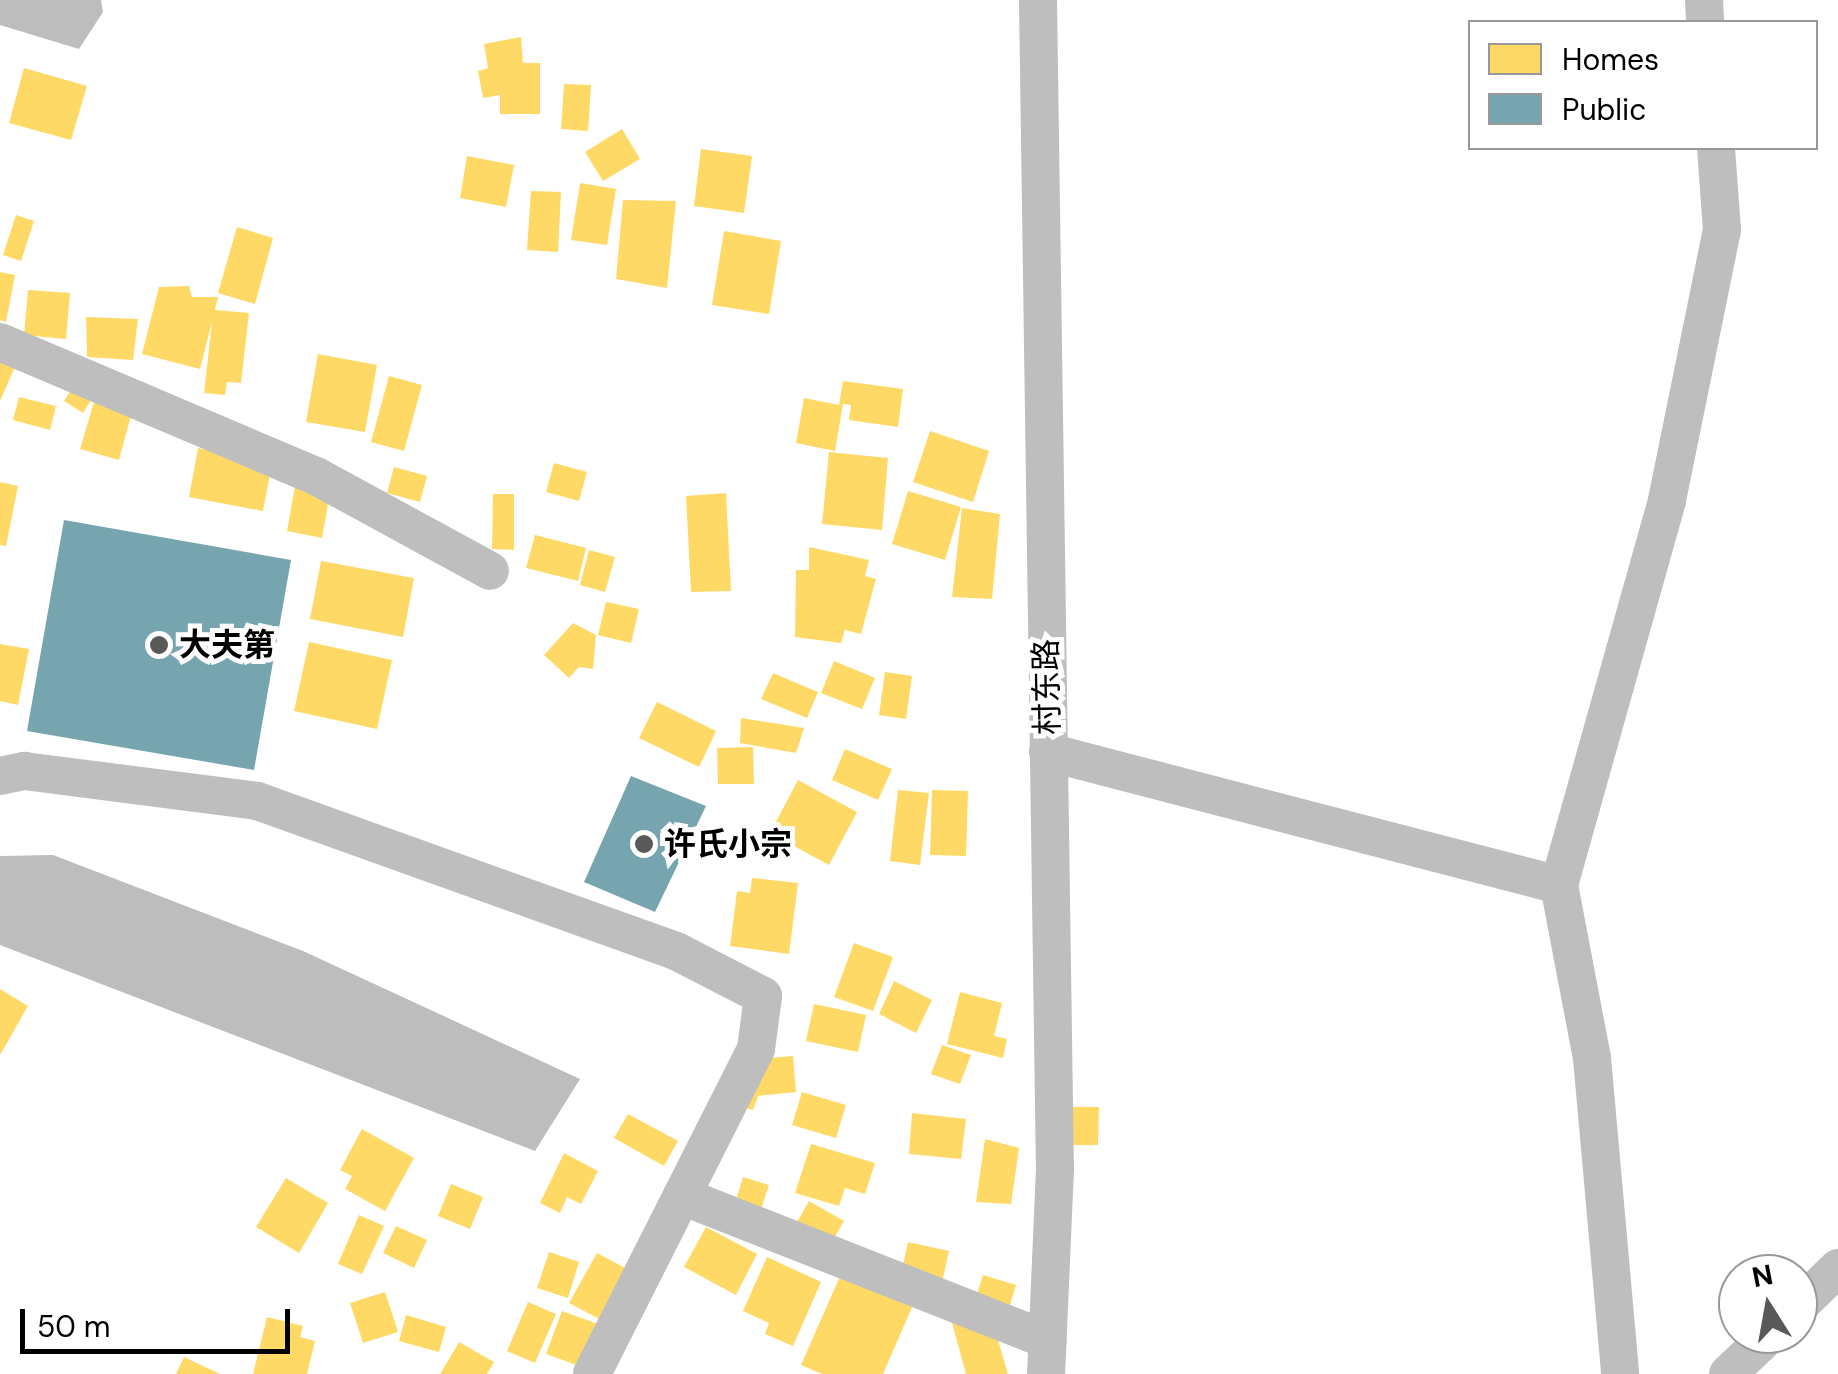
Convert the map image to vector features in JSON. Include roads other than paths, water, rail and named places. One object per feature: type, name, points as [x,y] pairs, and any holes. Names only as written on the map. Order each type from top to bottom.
[{"type":"street","name":"村东路","points":[[1038,0],[1055,1169],[1047,1357]]},
{"type":"street","points":[[1620,1374],[1592,1058],[1558,884],[1667,500],[1722,230],[1716,150]]},
{"type":"street","points":[[0,342],[316,476],[490,571]]},
{"type":"street","points":[[1048,752],[1558,884]]},
{"type":"street","points":[[0,776],[24,771],[257,801],[676,951],[763,996],[756,1049],[592,1374]]},
{"type":"street","points":[[682,1196],[1047,1357]]},
{"type":"street","points":[[1818,1288],[1838,1268]]},
{"type":"street","points":[[1728,1374],[1749,1354]]},
{"type":"place","name":"大夫第","points":[[159,645]]},
{"type":"place","name":"许氏小宗","points":[[644,844]]}]
